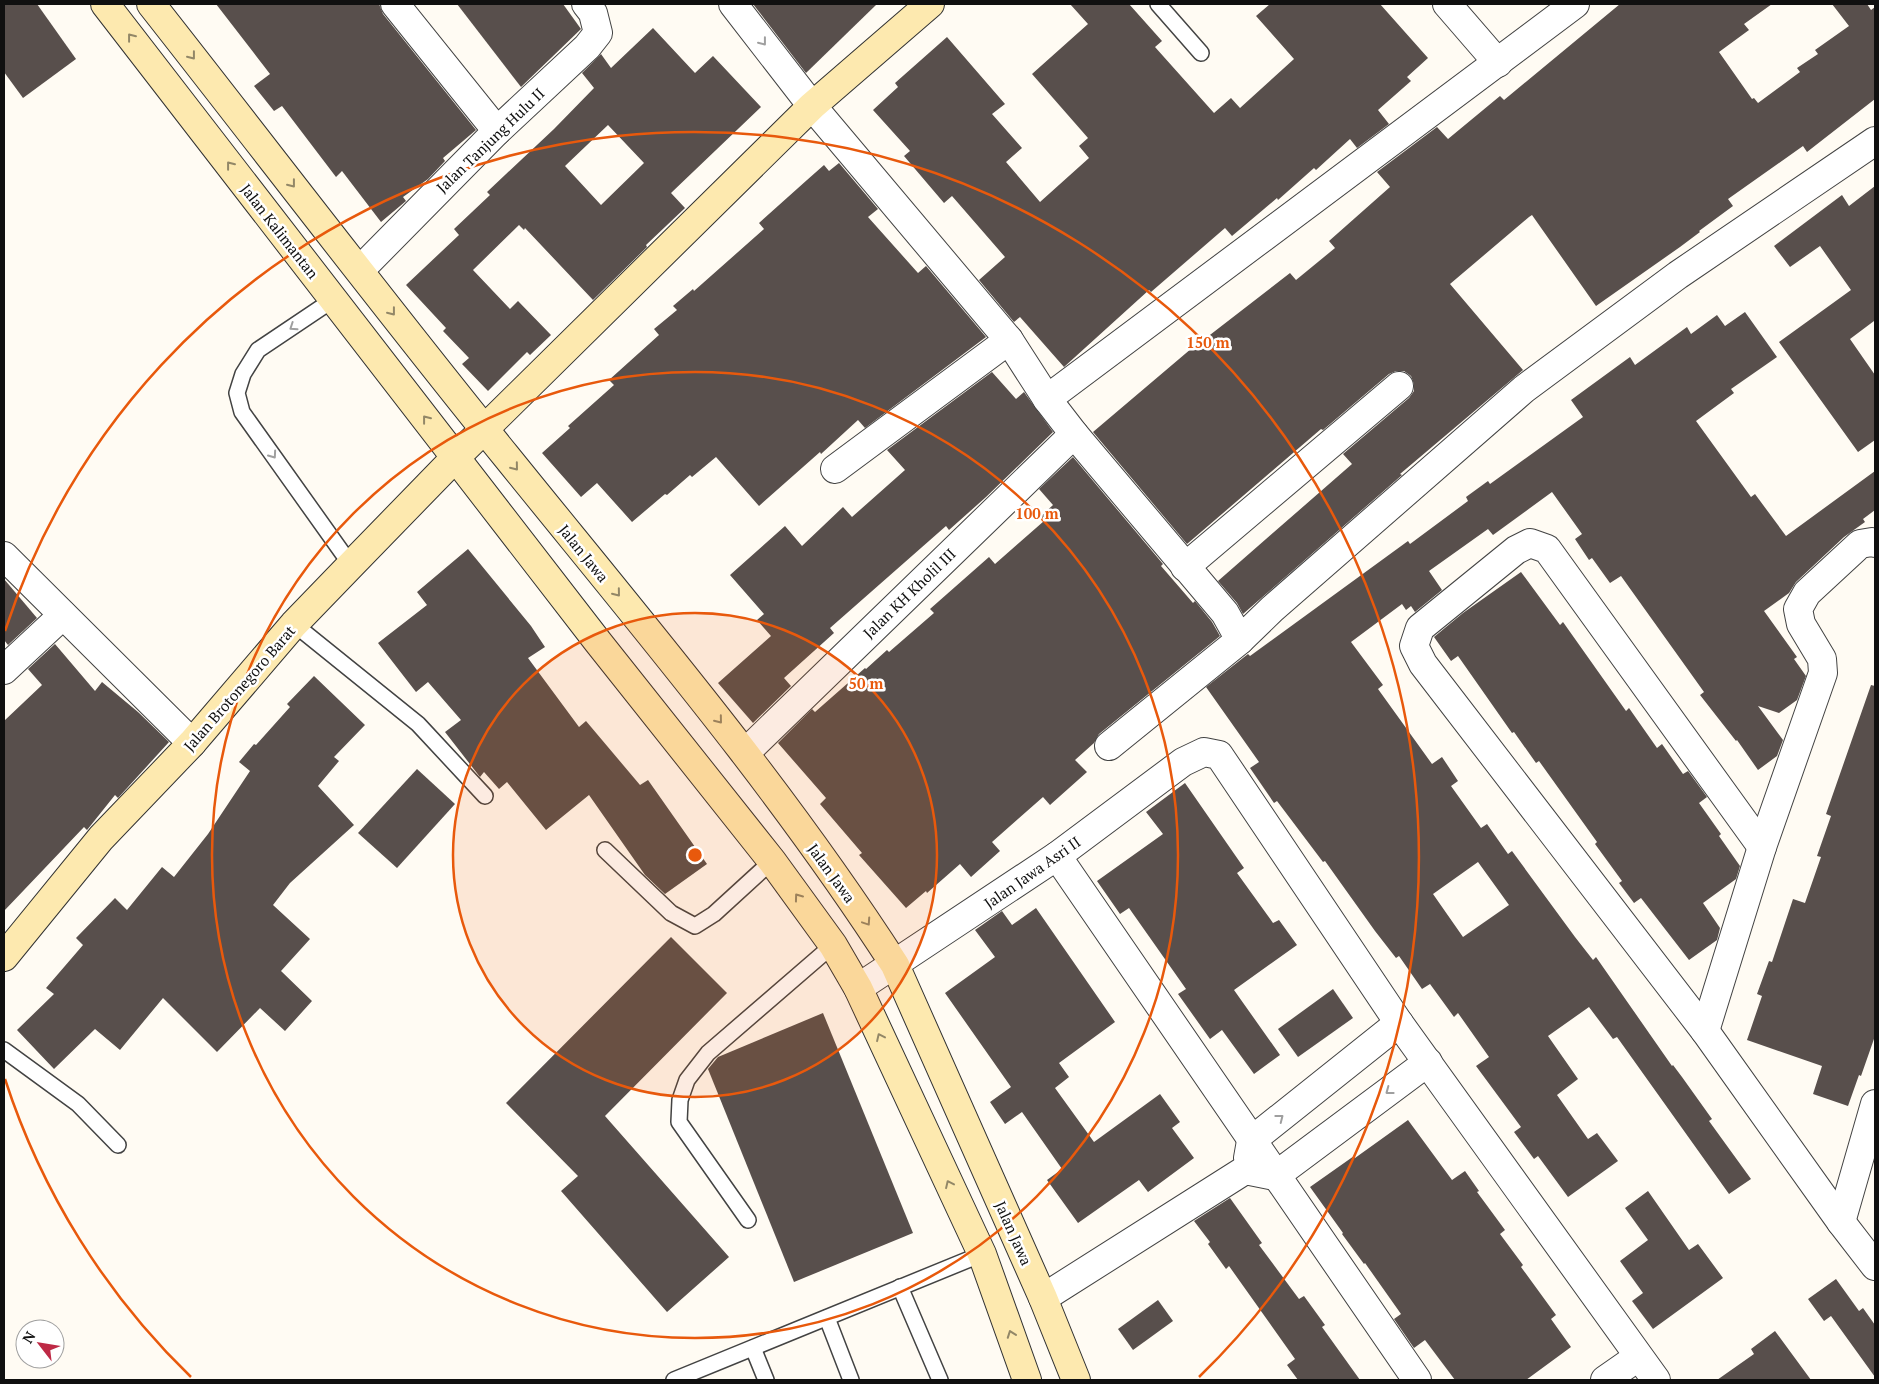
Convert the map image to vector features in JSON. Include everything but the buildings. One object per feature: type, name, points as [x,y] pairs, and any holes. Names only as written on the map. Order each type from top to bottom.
[{"type":"main road","name":"Jalan Kalimantan","points":[[107,4],[456,457]]},
{"type":"main road","points":[[151,4],[484,429]]},
{"type":"main road","name":"Jalan Brotonegoro Barat","points":[[4,957],[101,838],[192,743],[294,624],[351,565],[484,429],[812,106],[930,4]]},
{"type":"main road","name":"Jalan Jawa","points":[[484,429],[745,753],[865,919],[895,965],[1043,1298],[1076,1380]]},
{"type":"main road","points":[[456,457],[598,642],[772,861],[833,945],[858,988],[982,1254],[1027,1380]]},
{"type":"street","points":[[395,4],[497,131]]},
{"type":"street","name":"Jalan Tanjung Hulu II","points":[[360,270],[497,131],[587,47],[598,33],[593,13],[586,4]]},
{"type":"street","points":[[733,4],[812,106],[1009,340],[1047,399],[1074,434],[1224,613],[1240,640]]},
{"type":"street","points":[[1447,4],[1498,63]]},
{"type":"street","points":[[1047,399],[1575,4]]},
{"type":"street","points":[[1109,746],[1240,640],[1272,609],[1524,389],[1678,275],[1875,141]]},
{"type":"street","points":[[835,469],[1009,340]]},
{"type":"street","points":[[1186,567],[1399,386]]},
{"type":"street","name":"Jalan KH Kholil III","points":[[745,753],[1074,434]]},
{"type":"street","points":[[1762,847],[1548,549],[1530,543],[1516,550],[1420,628],[1414,646],[1423,664],[1705,1031],[1841,1222],[1875,1266]]},
{"type":"street","points":[[1705,1031],[1762,847],[1823,672],[1822,659],[1801,624],[1798,610],[1807,594],[1860,544],[1875,543]]},
{"type":"street","points":[[4,556],[192,743]]},
{"type":"street","points":[[4,670],[63,615]]},
{"type":"street","name":"Jalan Jawa Asri II","points":[[858,988],[1056,856],[1183,762],[1204,752],[1219,755],[1399,1024]]},
{"type":"street","points":[[1056,856],[1417,1380]]},
{"type":"street","points":[[1245,1170],[1251,1141],[1399,1024],[1656,1380]]},
{"type":"street","points":[[1043,1298],[1245,1170],[1275,1176],[1428,1062]]},
{"type":"street","points":[[1841,1222],[1875,1104]]},
{"type":"street","points":[[1605,1380],[1638,1357]]},
{"type":"lane","points":[[1158,4],[1201,53]]},
{"type":"lane","points":[[334,299],[258,350],[243,374],[237,393],[242,412],[351,565]]},
{"type":"lane","points":[[294,624],[418,724],[484,796]]},
{"type":"lane","points":[[605,850],[671,914],[695,926],[714,914],[772,861]]},
{"type":"lane","points":[[748,1220],[679,1122],[680,1100],[687,1080],[708,1053],[833,945]]},
{"type":"lane","points":[[4,1050],[78,1104],[118,1145]]},
{"type":"lane","points":[[676,1380],[982,1254]]},
{"type":"lane","points":[[900,1288],[940,1380]]},
{"type":"lane","points":[[827,1318],[851,1380]]},
{"type":"lane","points":[[753,1348],[766,1380]]}]
